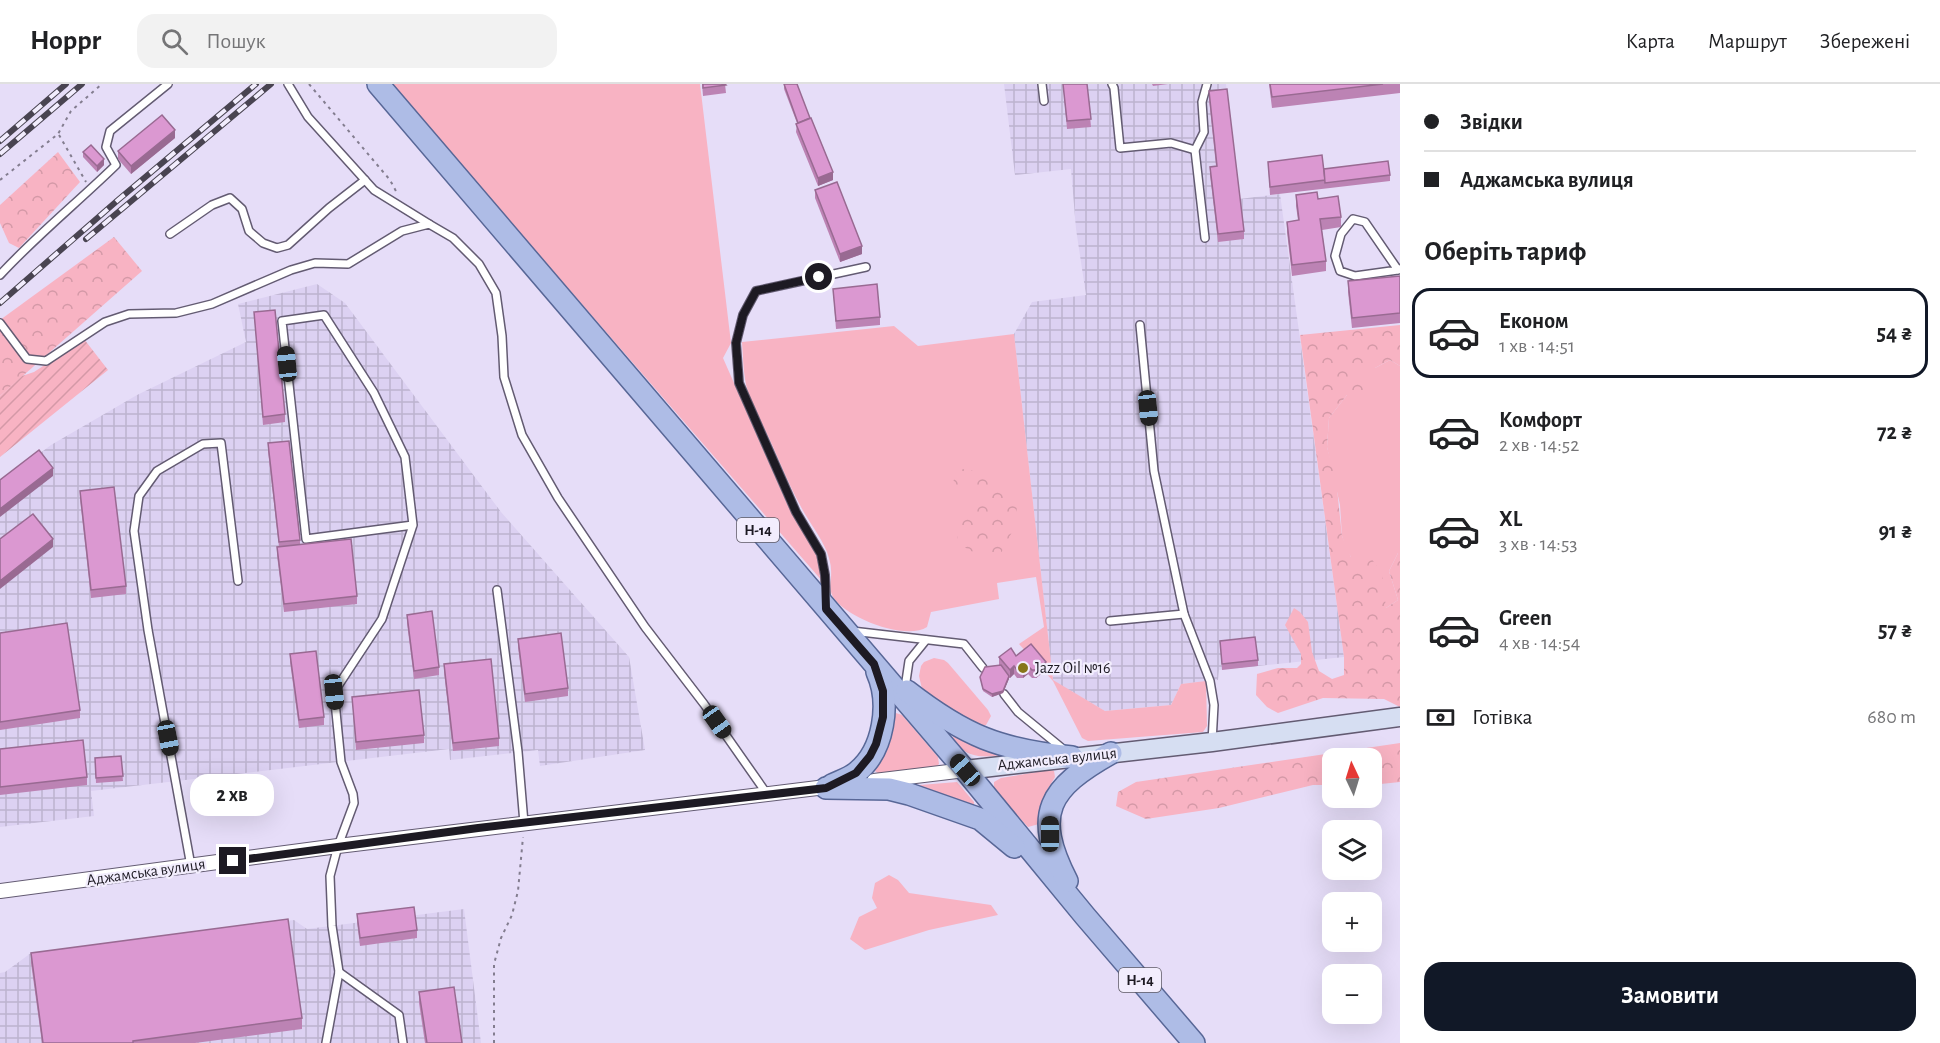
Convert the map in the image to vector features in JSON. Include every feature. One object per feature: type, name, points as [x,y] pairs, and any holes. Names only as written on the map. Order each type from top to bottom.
[{"type":"main road","name":"Н-14","points":[[378,84],[965,770],[1085,916],[1194,1043]]},
{"type":"main road","points":[[874,664],[948,720],[975,735],[1022,751],[1072,758]]},
{"type":"main road","points":[[826,788],[856,773],[870,756],[876,744],[884,703],[881,681],[874,664]]},
{"type":"main road","name":"Аджамська вулиця","points":[[965,770],[1212,742],[1400,717]]},
{"type":"main road","points":[[1085,916],[1054,856],[1050,834],[1052,806],[1067,783],[1088,766],[1112,753]]},
{"type":"main road","points":[[826,788],[889,789],[931,800],[980,819],[1015,848],[1085,916]]},
{"type":"street","name":"Аджамська вулиця","points":[[0,891],[338,846],[965,770]]},
{"type":"lane","points":[[0,275],[26,247],[116,165],[106,147],[110,131],[168,84]]},
{"type":"lane","points":[[288,84],[308,117],[374,190],[453,238],[479,264],[496,293],[502,336],[504,377],[522,435],[558,498],[645,627],[704,704],[766,794]]},
{"type":"lane","points":[[1042,84],[1044,101]]},
{"type":"lane","points":[[1112,84],[1120,148],[1171,143],[1195,150]]},
{"type":"lane","points":[[1205,238],[1195,150],[1204,132],[1202,102],[1207,84]]},
{"type":"lane","points":[[170,234],[212,205],[230,198],[242,209],[249,231],[263,243],[277,248],[288,244],[365,180]]},
{"type":"lane","points":[[1353,219],[1365,222],[1399,270],[1355,276],[1340,271],[1335,256],[1341,234],[1353,219]]},
{"type":"lane","points":[[0,323],[27,359],[46,361],[105,322],[129,314],[176,313],[212,304],[291,270],[315,263],[348,264],[402,231],[429,224]]},
{"type":"lane","points":[[826,609],[825,575],[821,554],[796,512],[739,383],[736,343],[743,315],[756,291],[866,267]]},
{"type":"lane","points":[[326,1043],[339,972],[332,926],[330,876],[354,803],[341,762],[334,692],[382,619],[413,525],[405,457],[374,393],[324,315],[282,321],[306,539],[413,525]]},
{"type":"lane","points":[[1140,325],[1154,471],[1184,614],[1210,681],[1214,705],[1212,742]]},
{"type":"lane","points":[[191,867],[148,630],[134,531],[139,496],[157,471],[203,444],[221,443],[238,581]]},
{"type":"lane","points":[[497,590],[518,752],[524,823]]},
{"type":"lane","points":[[1110,621],[1184,614]]},
{"type":"lane","points":[[844,630],[964,644],[983,668]]},
{"type":"lane","points":[[905,688],[909,661],[926,640]]},
{"type":"lane","points":[[1004,694],[1018,712],[1072,758]]},
{"type":"lane","points":[[339,972],[399,1015],[403,1043]]},
{"type":"path","points":[[0,180],[58,134],[71,111],[102,84]]},
{"type":"path","points":[[309,84],[390,180],[403,206]]},
{"type":"path","points":[[58,134],[91,190]]},
{"type":"path","points":[[494,1043],[494,964],[518,891],[524,823]]},
{"type":"shaded area","points":[[1004,84],[1226,84],[1239,199],[1280,194],[1344,657],[1219,670],[1218,680],[1181,684],[1171,705],[1105,711],[1053,681],[1014,334],[1032,302],[1086,295],[1076,229],[1071,169],[1015,175]]},
{"type":"shaded area","points":[[317,284],[345,303],[501,512],[629,657],[645,750],[540,766],[538,750],[450,760],[449,749],[91,791],[94,816],[0,827],[0,483],[51,445],[137,395],[246,342],[238,304]]},
{"type":"shaded area","points":[[464,909],[481,1043],[0,1043],[0,973],[5,972],[31,953],[294,920],[307,929]]},
{"type":"green space","points":[[391,84],[700,84],[731,343],[723,358],[788,506],[818,556],[823,582]]},
{"type":"green space","points":[[58,152],[80,182],[19,248],[9,243],[0,223],[0,205]]},
{"type":"green space","points":[[114,237],[142,271],[0,396],[0,320]]},
{"type":"green space","points":[[1400,325],[1400,366],[1390,360],[1375,368],[1354,368],[1354,372],[1363,379],[1365,393],[1347,395],[1329,418],[1327,447],[1336,479],[1342,536],[1351,557],[1369,555],[1382,574],[1386,608],[1398,600],[1389,571],[1400,553],[1400,707],[1384,699],[1323,698],[1278,713],[1267,707],[1256,695],[1257,674],[1278,668],[1297,668],[1301,664],[1301,654],[1285,625],[1294,608],[1308,622],[1312,652],[1319,671],[1332,679],[1344,675],[1344,657],[1300,335]]},
{"type":"green space","points":[[894,326],[918,346],[1014,334],[1053,680],[1105,711],[1171,705],[1181,684],[1206,681],[1207,726],[1203,732],[1088,741],[1082,738],[1053,681],[1019,644],[1044,627],[1036,577],[997,583],[999,599],[931,612],[927,627],[917,631],[891,629],[877,625],[850,613],[833,597],[830,587],[831,566],[827,552],[796,497],[749,394],[744,374],[742,342]]},
{"type":"green space","points":[[84,339],[108,370],[0,457],[0,396],[22,376],[34,372]]},
{"type":"green space","points":[[1390,360],[1400,366],[1400,553],[1389,571],[1398,600],[1386,608],[1347,551],[1342,536],[1340,505],[1327,447],[1329,418],[1347,395],[1354,368],[1375,368]]},
{"type":"green space","points":[[957,468],[979,472],[988,482],[1008,490],[1018,503],[1012,532],[1000,555],[970,551],[958,542],[956,521],[983,499],[953,483]]},
{"type":"green space","points":[[934,658],[948,663],[988,710],[991,716],[986,725],[979,727],[926,694],[922,689],[919,676],[921,666],[924,662]]},
{"type":"green space","points":[[896,713],[902,715],[938,757],[939,764],[936,767],[879,774],[875,771],[893,715]]},
{"type":"green space","points":[[954,735],[1002,755],[980,756],[968,753],[957,744]]},
{"type":"green space","points":[[1400,743],[1400,782],[1382,784],[1382,748],[1366,748]]},
{"type":"green space","points":[[1322,755],[1322,785],[1313,785],[1219,808],[1146,819],[1116,806],[1118,792],[1136,782]]},
{"type":"green space","points":[[1054,771],[1055,777],[1046,792],[1039,824],[1028,827],[994,790],[994,782],[1001,778]]},
{"type":"green space","points":[[957,782],[974,802],[974,807],[917,789],[920,785]]},
{"type":"green space","points":[[889,875],[898,880],[909,893],[991,905],[998,915],[929,930],[865,950],[850,939],[859,917],[877,908],[872,898],[875,883]]},
{"type":"building","points":[[703,84],[725,84],[726,85],[703,88]]},
{"type":"building","points":[[784,84],[797,84],[810,118],[798,123]]},
{"type":"building","points":[[1063,84],[1087,84],[1091,119],[1067,121]]},
{"type":"building","points":[[1270,84],[1383,84],[1272,97]]},
{"type":"building","points":[[1227,89],[1244,231],[1218,234],[1210,167],[1217,166],[1209,91]]},
{"type":"building","points":[[162,115],[175,130],[131,166],[118,151]]},
{"type":"building","points":[[811,118],[833,172],[818,178],[796,124]]},
{"type":"building","points":[[91,145],[104,159],[97,166],[83,152]]},
{"type":"building","points":[[1322,155],[1325,180],[1270,187],[1268,162]]},
{"type":"building","points":[[1388,161],[1390,175],[1325,183],[1324,169]]},
{"type":"building","points":[[837,182],[862,246],[840,254],[815,190]]},
{"type":"building","points":[[1317,192],[1318,199],[1338,196],[1341,217],[1320,219],[1326,261],[1292,265],[1287,222],[1299,220],[1296,195]]},
{"type":"building","points":[[1400,276],[1400,313],[1352,318],[1348,281]]},
{"type":"building","points":[[877,284],[880,317],[836,321],[833,289]]},
{"type":"building","points":[[275,310],[285,414],[263,417],[254,312]]},
{"type":"building","points":[[289,441],[300,540],[279,542],[268,443]]},
{"type":"building","points":[[39,450],[53,468],[0,509],[0,480]]},
{"type":"building","points":[[114,487],[126,586],[91,590],[80,491]]},
{"type":"building","points":[[33,514],[53,539],[0,581],[0,539]]},
{"type":"building","points":[[351,539],[357,596],[284,604],[277,547]]},
{"type":"building","points":[[432,611],[439,667],[414,671],[407,615]]},
{"type":"building","points":[[67,623],[80,710],[0,722],[0,633]]},
{"type":"building","points":[[561,633],[568,688],[525,694],[518,639]]},
{"type":"building","points":[[1255,637],[1258,660],[1222,664],[1220,641]]},
{"type":"building","points":[[1031,644],[1046,662],[1036,670],[1028,666],[1023,670],[1017,670],[1014,666],[1010,670],[999,657],[1011,648],[1016,656]]},
{"type":"building","points":[[316,651],[324,717],[299,720],[290,654]]},
{"type":"building","points":[[491,659],[499,738],[453,743],[444,664]]},
{"type":"building","points":[[1001,665],[1009,676],[1003,691],[992,694],[983,689],[980,677],[985,667]]},
{"type":"building","points":[[419,690],[424,735],[356,742],[352,697]]},
{"type":"building","points":[[83,740],[87,777],[0,787],[0,749]]},
{"type":"building","points":[[121,756],[123,776],[96,778],[95,758]]},
{"type":"building","points":[[414,907],[417,930],[360,938],[357,914]]},
{"type":"building","points":[[288,919],[302,1018],[133,1041],[133,1043],[43,1043],[31,953]]},
{"type":"building","points":[[454,987],[462,1043],[427,1043],[419,992]]},
{"type":"railway","points":[[0,141],[66,84]]},
{"type":"railway","points":[[0,154],[82,84]]},
{"type":"railway","points":[[0,303],[256,84]]},
{"type":"railway","points":[[86,239],[271,84]]},
{"type":"place","name":"Jazz Oil №16","points":[[1023,668]]},
{"type":"route","points":[[233,861],[478,828],[826,788],[856,773],[870,756],[880,731],[884,703],[881,681],[874,664],[826,609],[825,575],[821,554],[796,512],[739,383],[736,343],[743,315],[756,291],[819,277]]}]
